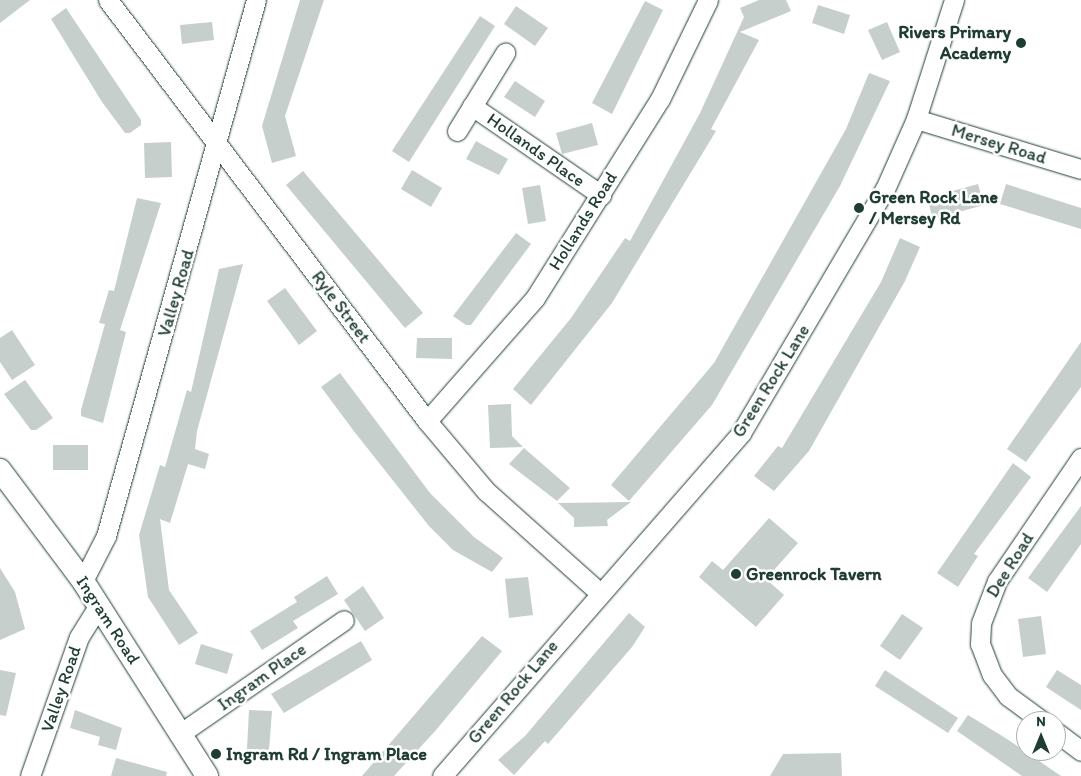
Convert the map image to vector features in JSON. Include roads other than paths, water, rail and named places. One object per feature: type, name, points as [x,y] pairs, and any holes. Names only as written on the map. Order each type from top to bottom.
[{"type":"street","name":"Ryle Street","points":[[108,0],[427,421],[486,491],[599,592]]},
{"type":"street","name":"Valley Road","points":[[83,581],[106,536],[218,146],[256,0]]},
{"type":"street","name":"Hollands Road","points":[[427,421],[535,298],[660,99],[708,0]]},
{"type":"street","name":"Green Rock Lane","points":[[442,776],[599,592],[741,433],[885,189],[916,119],[954,0]]},
{"type":"street","name":"Hollands Place","points":[[457,131],[505,53]]},
{"type":"street","name":"Hollands Place","points":[[472,106],[600,195]]},
{"type":"street","name":"Mersey Road","points":[[916,119],[1081,169]]},
{"type":"street","name":"Dee Road","points":[[1028,711],[1008,696],[992,675],[980,644],[981,623],[997,581],[1081,458]]},
{"type":"street","name":"Ingram Road","points":[[0,470],[83,581],[207,776]]},
{"type":"street","name":"Valley Road","points":[[30,776],[79,637],[98,605]]},
{"type":"street","name":"Ingram Place","points":[[181,733],[344,620]]},
{"type":"street","points":[[1066,740],[1081,751]]},
{"type":"place","name":"Rivers Primary Academy","points":[[1021,43]]},
{"type":"place","name":"Green Rock Lane / Mersey Rd","points":[[859,208]]},
{"type":"place","name":"Greenrock Tavern","points":[[736,574]]},
{"type":"place","name":"Ingram Rd / Ingram Place","points":[[216,754]]}]
